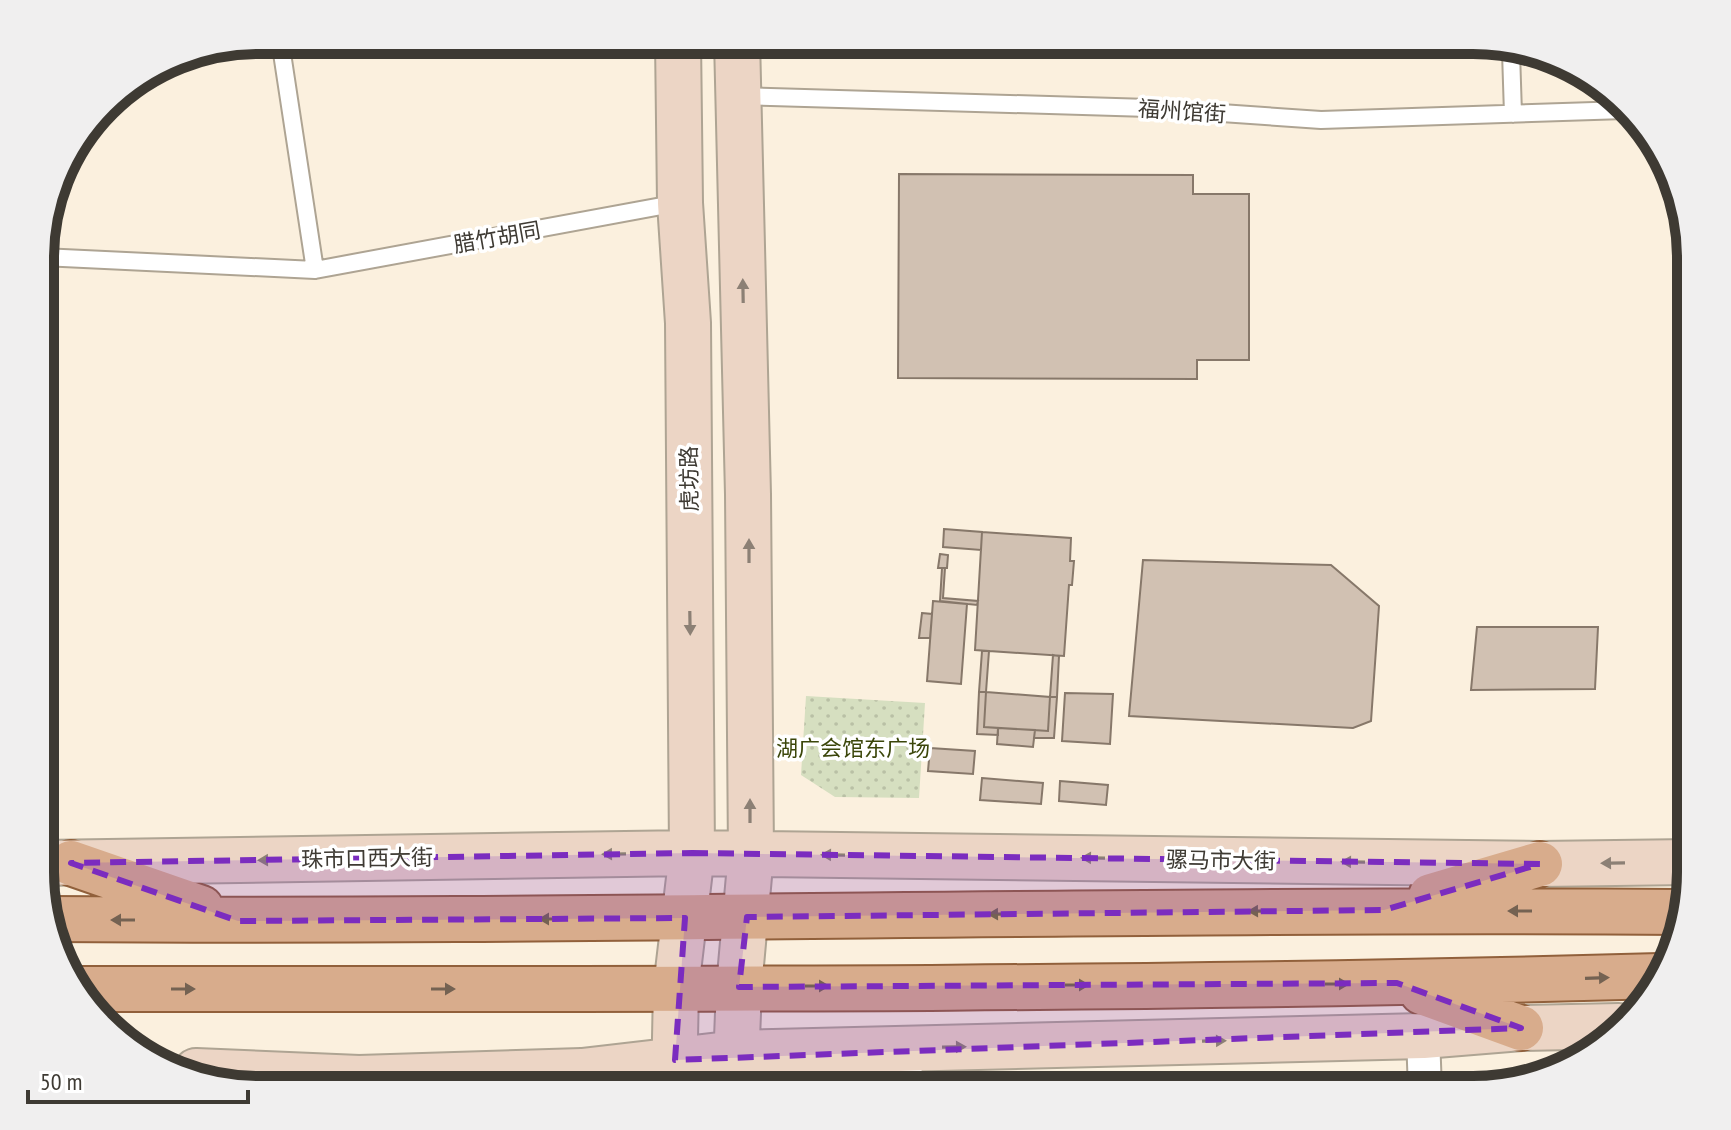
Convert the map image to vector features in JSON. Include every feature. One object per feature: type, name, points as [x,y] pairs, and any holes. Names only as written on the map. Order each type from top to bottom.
[{"type":"main road","points":[[56,863],[238,921]]},
{"type":"main road","points":[[1384,910],[1540,864]]},
{"type":"main road","points":[[60,919],[685,918],[1384,910],[1673,912]]},
{"type":"main road","points":[[91,989],[1397,983],[1648,976]]},
{"type":"main road","points":[[1397,983],[1521,1028]]},
{"type":"street","name":"虎坊路","points":[[675,1075],[676,988],[692,853],[688,323],[680,203],[678,54]]},
{"type":"street","points":[[736,1071],[739,987],[751,854],[748,494],[737,54]]},
{"type":"street","name":"珠市口西大街","points":[[56,863],[751,854]]},
{"type":"street","name":"骡马市大街","points":[[751,854],[1540,864],[1677,862]]},
{"type":"street","points":[[423,1076],[582,1071],[675,1075],[736,1071],[906,1069],[1521,1028],[1606,1026]]},
{"type":"street","points":[[1423,1036],[1424,1076]]},
{"type":"street","points":[[222,1072],[312,1076]]},
{"type":"lane","points":[[282,54],[315,270]]},
{"type":"lane","points":[[1511,58],[1513,114]]},
{"type":"lane","name":"福州馆街","points":[[738,96],[1149,108],[1321,120],[1612,110]]},
{"type":"lane","name":"腊竹胡同","points":[[54,258],[315,270],[680,203]]},
{"type":"highlighted area","points":[[692,853],[1540,864],[1384,910],[747,917],[739,987],[1397,983],[1521,1028],[675,1060],[685,918],[238,921],[71,863]]},
{"type":"green space","name":"湖广会馆东广场","points":[[806,696],[925,703],[919,798],[835,797],[801,775]]},
{"type":"building","points":[[899,174],[1193,175],[1193,194],[1249,194],[1249,360],[1197,360],[1197,379],[898,378]]},
{"type":"building","points":[[944,529],[982,532],[981,550],[943,547]]},
{"type":"building","points":[[982,532],[1071,538],[1070,561],[1074,561],[1072,585],[1069,585],[1064,656],[975,650]]},
{"type":"building","points":[[940,554],[948,555],[947,568],[938,568]]},
{"type":"building","points":[[1143,560],[1331,565],[1379,606],[1371,721],[1353,728],[1129,716]]},
{"type":"building","points":[[942,568],[945,568],[943,598],[978,601],[977,605],[940,601]]},
{"type":"building","points":[[933,601],[967,604],[961,684],[927,681]]},
{"type":"building","points":[[922,613],[932,614],[930,638],[919,638]]},
{"type":"building","points":[[1477,627],[1598,627],[1595,689],[1471,690]]},
{"type":"building","points":[[982,651],[989,651],[986,692],[979,692]]},
{"type":"building","points":[[1053,655],[1059,656],[1057,697],[1050,697]]},
{"type":"building","points":[[979,692],[986,692],[984,727],[998,728],[998,735],[977,734]]},
{"type":"building","points":[[986,692],[1050,697],[1048,731],[984,727]]},
{"type":"building","points":[[1065,693],[1113,694],[1110,744],[1062,741]]},
{"type":"building","points":[[1050,697],[1057,697],[1054,738],[1034,738],[1035,730],[1048,731]]},
{"type":"building","points":[[998,728],[1035,730],[1033,747],[997,744]]},
{"type":"building","points":[[930,748],[975,751],[973,774],[928,771]]},
{"type":"building","points":[[982,778],[1043,783],[1041,804],[980,800]]},
{"type":"building","points":[[1060,781],[1108,785],[1106,805],[1059,801]]}]
